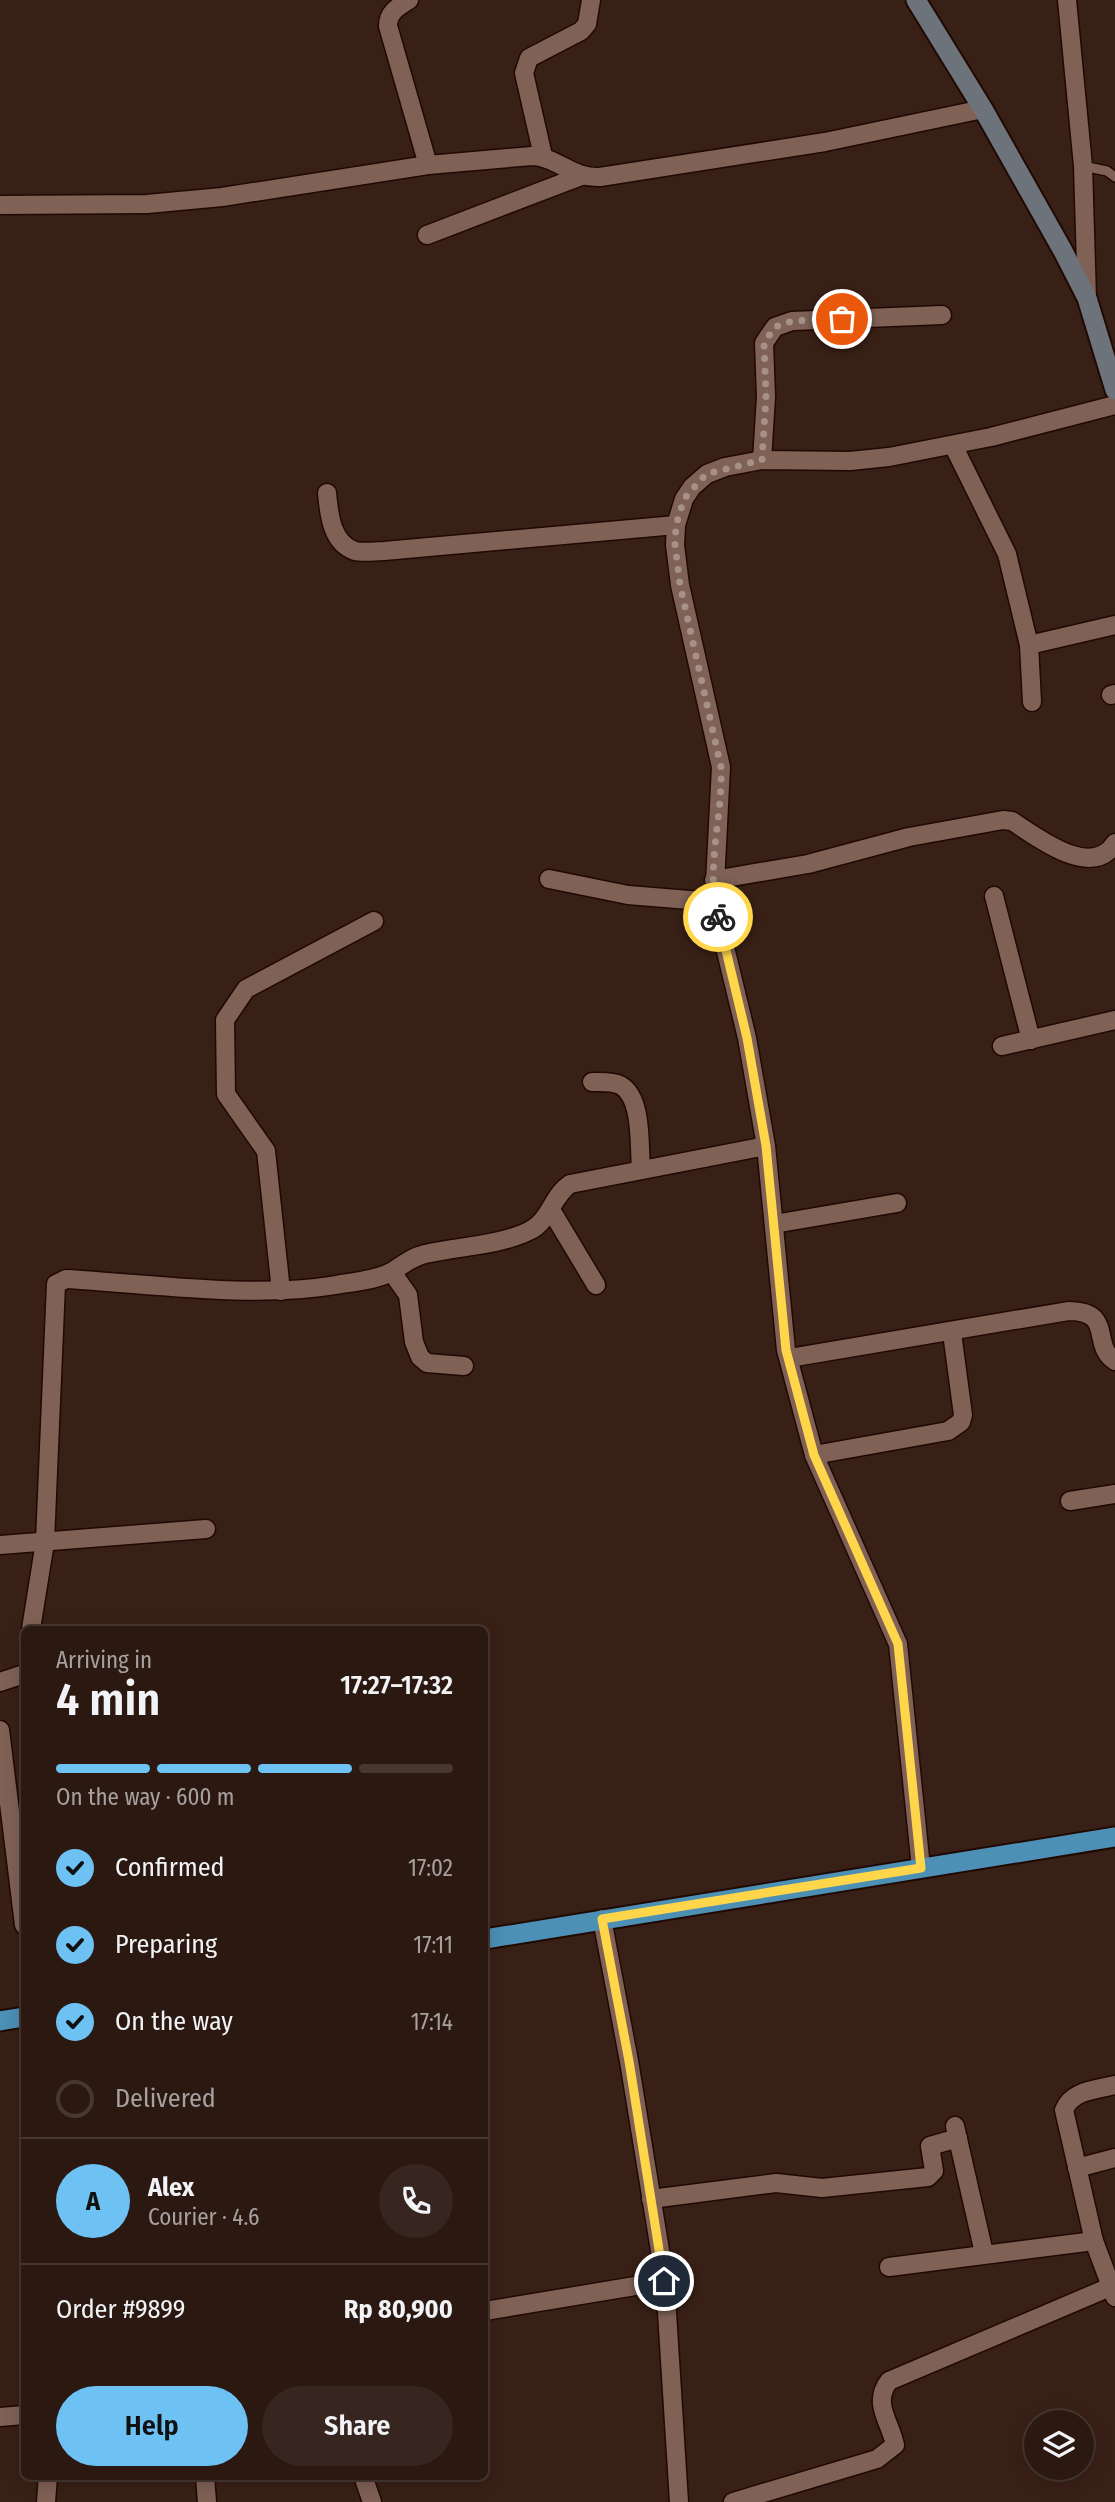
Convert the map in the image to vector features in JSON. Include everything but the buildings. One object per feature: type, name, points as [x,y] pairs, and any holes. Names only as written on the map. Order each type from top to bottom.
[{"type":"highway","points":[[488,1938],[1115,1838]]},
{"type":"highway","points":[[0,2021],[21,2018]]},
{"type":"main road","points":[[916,0],[984,108],[1087,298],[1115,390]]},
{"type":"street","points":[[409,0],[395,9],[388,18],[388,26],[428,165]]},
{"type":"street","points":[[543,156],[524,73],[525,64],[529,58],[581,31],[587,24],[591,0]]},
{"type":"street","points":[[1067,0],[1083,166],[1087,298]]},
{"type":"street","points":[[427,235],[581,176],[610,176],[825,142],[984,108]]},
{"type":"street","points":[[0,205],[172,202],[222,197],[428,165],[543,156],[581,176]]},
{"type":"street","points":[[762,460],[766,397],[764,343],[775,327],[792,321],[942,316]]},
{"type":"street","points":[[921,1868],[898,1644],[814,1455],[789,1359],[766,1146],[747,1038],[714,902],[721,767],[680,585],[675,545],[676,525],[684,499],[706,474],[762,460],[850,461],[889,457],[1115,405]]},
{"type":"street","points":[[953,444],[1007,554],[1029,645],[1032,702]]},
{"type":"street","points":[[327,493],[330,523],[341,539],[355,551],[384,551],[676,525]]},
{"type":"street","points":[[1029,645],[1115,625]]},
{"type":"street","points":[[714,880],[808,864],[909,837],[993,821],[1012,821],[1069,853],[1089,859],[1109,852],[1115,843]]},
{"type":"street","points":[[549,879],[628,895],[714,902]]},
{"type":"street","points":[[994,896],[1031,1040]]},
{"type":"street","points":[[281,1291],[266,1151],[226,1094],[225,1020],[246,989],[374,921]]},
{"type":"street","points":[[1002,1046],[1115,1020]]},
{"type":"street","points":[[592,1082],[617,1083],[630,1092],[635,1105],[641,1170]]},
{"type":"street","points":[[31,1626],[45,1542],[56,1284],[66,1279],[281,1291],[338,1284],[392,1272],[403,1262],[423,1254],[520,1235],[531,1230],[551,1209],[559,1191],[570,1184],[766,1146]]},
{"type":"street","points":[[774,1224],[897,1203]]},
{"type":"street","points":[[551,1209],[596,1285]]},
{"type":"street","points":[[392,1272],[408,1295],[416,1351],[420,1357],[427,1363],[464,1366]]},
{"type":"street","points":[[789,1359],[1068,1311],[1085,1311],[1097,1319],[1109,1357],[1115,1361]]},
{"type":"street","points":[[814,1455],[957,1427],[963,1415],[952,1333]]},
{"type":"street","points":[[1070,1501],[1115,1494]]},
{"type":"street","points":[[0,1545],[206,1530]]},
{"type":"street","points":[[0,1682],[21,1675]]},
{"type":"street","points":[[0,1730],[21,1901]]},
{"type":"street","points":[[602,1919],[664,2281],[679,2502]]},
{"type":"street","points":[[733,2502],[877,2459],[895,2445],[880,2402],[882,2391],[889,2381],[1113,2292],[1094,2241],[1064,2110],[1068,2100],[1115,2085]]},
{"type":"street","points":[[651,2199],[776,2183],[822,2188],[928,2177],[934,2171],[930,2146],[956,2132],[984,2253]]},
{"type":"street","points":[[1077,2168],[1115,2158]]},
{"type":"street","points":[[888,2267],[1094,2241]]},
{"type":"street","points":[[488,2310],[664,2281]]},
{"type":"street","points":[[0,2417],[21,2415]]},
{"type":"street","points":[[46,2502],[48,2480]]},
{"type":"street","points":[[205,2480],[207,2502]]},
{"type":"street","points":[[364,2480],[372,2502]]},
{"type":"lane","points":[[1083,166],[1107,171],[1115,177]]},
{"type":"way so far","points":[[718,917],[714,902],[714,863],[722,794],[721,767],[680,585],[675,545],[676,525],[684,499],[706,474],[725,467],[762,460],[766,397],[764,343],[775,327],[792,321],[842,319]]},
{"type":"route","points":[[664,2281],[629,2061],[602,1919],[921,1868],[898,1644],[888,1616],[834,1505],[814,1455],[786,1350],[766,1146],[747,1038],[718,917]]}]
